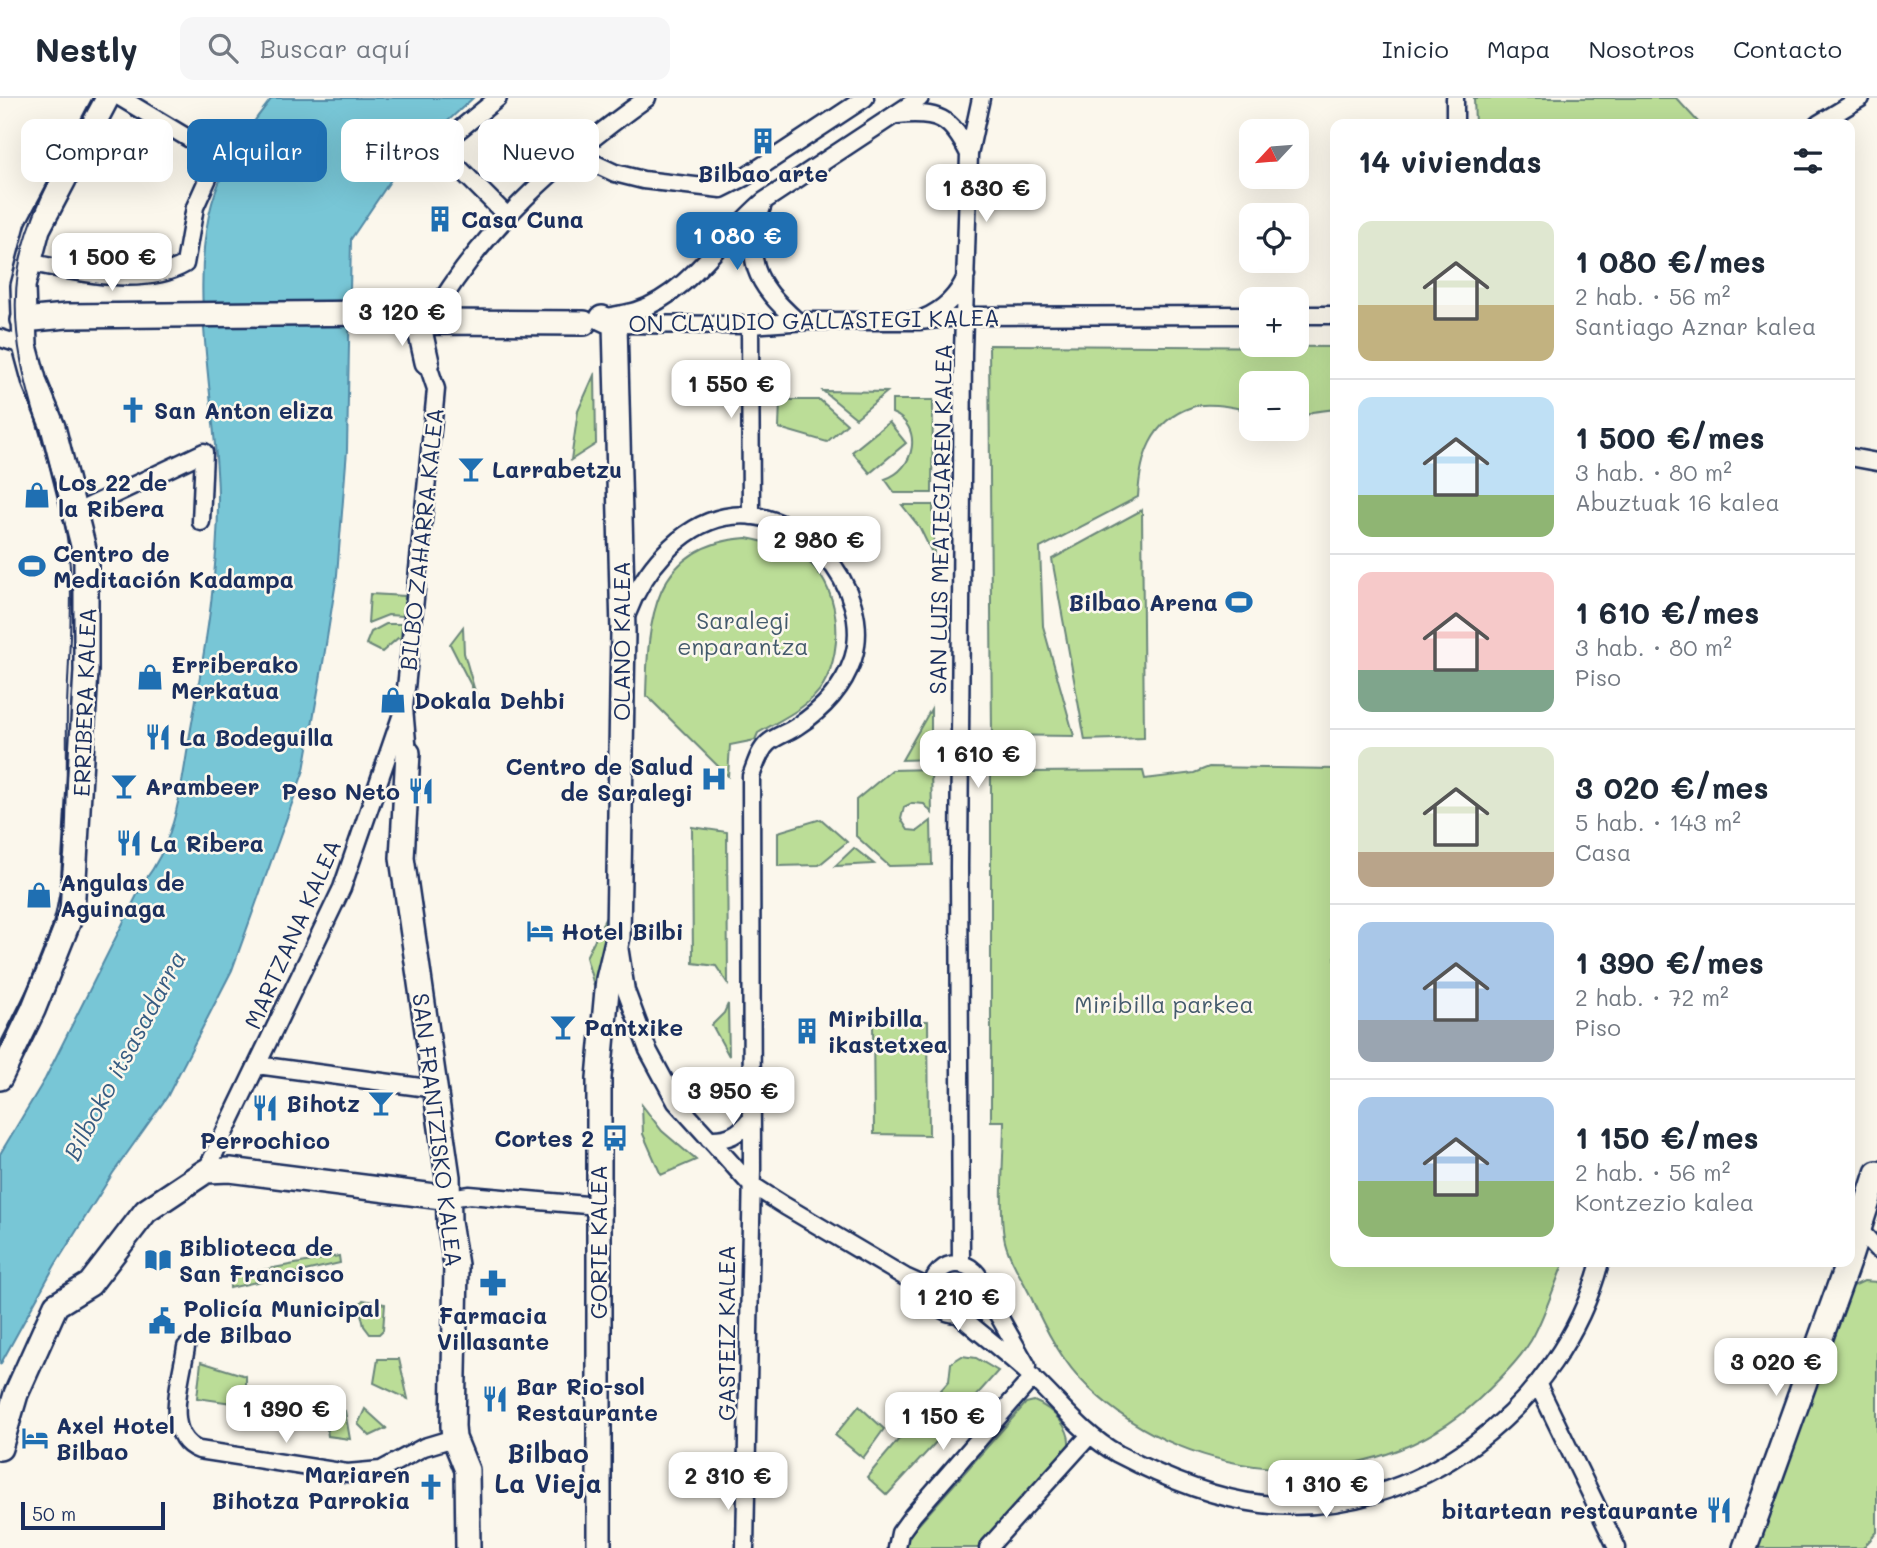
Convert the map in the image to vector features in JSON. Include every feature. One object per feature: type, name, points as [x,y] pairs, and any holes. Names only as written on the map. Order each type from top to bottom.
[{"type":"street","name":"ERRIBERA KALEA","points":[[0,1078],[33,1010],[72,913],[88,585],[86,557],[53,427],[35,383],[25,346],[23,286],[28,262],[47,211],[107,98]]},
{"type":"street","points":[[28,262],[86,275],[167,274],[185,264],[195,206],[219,156],[121,98]]},
{"type":"street","points":[[498,98],[438,147],[506,215]]},
{"type":"street","points":[[599,133],[647,98]]},
{"type":"street","points":[[599,166],[643,180],[701,189],[721,188],[745,177],[865,98]]},
{"type":"street","points":[[600,322],[638,311],[684,282],[742,220],[764,201],[920,98]]},
{"type":"street","name":"SAN LUIS MEATEGIAREN KALEA","points":[[961,1264],[959,867],[963,352],[967,316],[969,154],[981,98]]},
{"type":"street","points":[[1455,98],[1455,119]]},
{"type":"street","points":[[1826,119],[1861,98]]},
{"type":"street","points":[[894,115],[925,112],[943,119],[958,130],[969,154]]},
{"type":"street","points":[[424,324],[448,288],[506,215],[541,182]]},
{"type":"street","points":[[764,201],[752,232],[752,259],[759,279],[773,299],[797,321]]},
{"type":"street","points":[[919,321],[933,314],[961,289],[967,271]]},
{"type":"street","name":"ON CLAUDIO GALLASTEGI KALEA","points":[[23,320],[159,314],[381,313],[404,315],[424,324],[600,322],[750,325],[797,321],[919,321],[967,316],[1239,315]]},
{"type":"street","points":[[1309,315],[1330,315]]},
{"type":"street","name":"OLANO KALEA","points":[[600,322],[623,626],[618,937],[626,991],[648,1050],[676,1102],[749,1183],[856,1249],[932,1289]]},
{"type":"street","name":"BILBO ZAHARRA KALEA","points":[[408,753],[404,708],[436,389],[427,362],[424,324]]},
{"type":"street","points":[[623,626],[634,594],[661,558],[686,534],[719,518],[751,516],[750,325]]},
{"type":"street","points":[[0,338],[25,346]]},
{"type":"street","points":[[75,513],[204,452],[201,522]]},
{"type":"street","points":[[1855,458],[1877,462]]},
{"type":"street","name":"GASTEIZ KALEA","points":[[745,1548],[751,1119],[751,776],[760,753],[769,743],[820,710],[832,696],[853,658],[856,628],[855,608],[836,568],[805,538],[774,523],[751,516]]},
{"type":"street","name":"MARTZANA KALEA","points":[[206,1171],[342,888],[404,708]]},
{"type":"street","name":"SAN FRANTZISKO KALEA","points":[[408,753],[402,858],[450,1198],[449,1222],[456,1265],[454,1438],[467,1469],[468,1548]]},
{"type":"street","name":"GORTE KALEA","points":[[599,1548],[600,1046],[608,979],[618,937]]},
{"type":"street","points":[[257,1065],[435,1089]]},
{"type":"street","points":[[709,1139],[722,1140],[740,1133],[751,1119]]},
{"type":"street","points":[[0,1448],[16,1394],[56,1305],[90,1284],[146,1211],[206,1171],[230,1170],[450,1198],[469,1195],[598,1206]]},
{"type":"street","points":[[1855,1223],[1877,1173]]},
{"type":"street","points":[[1855,1226],[1877,1250]]},
{"type":"street","points":[[983,1288],[973,1309],[958,1314],[950,1313],[937,1304],[932,1289],[941,1269],[961,1264],[976,1272],[1033,1377]]},
{"type":"street","points":[[958,1314],[1033,1377],[1061,1410],[1090,1435],[1146,1468],[1196,1488],[1262,1504],[1333,1502],[1393,1487],[1448,1461],[1505,1419],[1538,1385],[1564,1350],[1583,1314],[1598,1267]]},
{"type":"street","points":[[1745,1548],[1846,1267]]},
{"type":"street","points":[[186,1347],[176,1421],[180,1435],[188,1446],[199,1450],[347,1473],[381,1470],[424,1447],[454,1438]]},
{"type":"street","points":[[897,1548],[900,1533],[913,1515],[1033,1377]]},
{"type":"street","points":[[1538,1385],[1617,1548]]},
{"type":"street","points":[[988,1548],[1090,1435]]},
{"type":"green space","points":[[1474,98],[1676,98],[1695,119],[1475,119]]},
{"type":"green space","points":[[989,345],[1239,346],[1239,357],[1309,357],[1309,347],[1330,347],[1330,410],[1309,414],[1309,371],[1239,371],[1239,409],[1198,405],[1166,421],[1157,431],[1145,455],[1138,497],[1040,548],[1043,626],[1074,736],[992,735]]},
{"type":"green space","points":[[595,373],[596,444],[571,460],[578,411]]},
{"type":"green space","points":[[823,391],[887,392],[856,418]]},
{"type":"green space","points":[[780,400],[820,400],[847,424],[827,442],[779,428]]},
{"type":"green space","points":[[892,400],[933,400],[932,493],[895,493],[885,479],[903,467],[912,448],[909,428],[902,419],[892,413]]},
{"type":"green space","points":[[889,422],[906,443],[870,473],[852,452]]},
{"type":"green space","points":[[902,505],[933,505],[934,557],[920,528]]},
{"type":"green space","points":[[1142,510],[1144,738],[1085,740],[1052,559]]},
{"type":"green space","name":"Saralegi enparantza","points":[[746,538],[789,550],[815,568],[832,599],[836,635],[830,670],[817,693],[794,712],[758,733],[755,740],[730,745],[728,776],[646,695],[649,640],[662,591],[674,571],[691,555],[715,544]]},
{"type":"green space","points":[[370,594],[405,596],[403,616],[388,615],[368,623]]},
{"type":"green space","points":[[386,624],[402,624],[401,639],[398,638],[382,652],[366,644],[371,632]]},
{"type":"green space","points":[[463,627],[464,653],[476,695],[450,644]]},
{"type":"green space","points":[[931,709],[931,759],[902,760]]},
{"type":"green space","name":"Miribilla parkea","points":[[1030,761],[1033,772],[1143,771],[1145,779],[1194,773],[1209,767],[1330,769],[1330,1267],[1562,1267],[1538,1326],[1523,1351],[1479,1399],[1436,1432],[1387,1454],[1336,1466],[1282,1468],[1229,1462],[1178,1446],[1131,1421],[1089,1388],[1070,1367],[1015,1267],[1008,1252],[1003,1225],[1004,1121],[991,1121],[991,763]]},
{"type":"green space","points":[[931,769],[932,813],[924,804],[912,803],[904,807],[901,819],[908,830],[918,831],[931,821],[932,865],[889,866],[856,836],[856,800],[892,770]]},
{"type":"green space","points":[[821,819],[847,842],[819,865],[778,866],[778,832]]},
{"type":"green space","points":[[692,827],[727,832],[728,984],[716,966],[693,963]]},
{"type":"green space","points":[[854,848],[874,864],[835,866]]},
{"type":"green space","points":[[606,917],[613,941],[595,989],[586,957]]},
{"type":"green space","points":[[728,1004],[729,1056],[712,1025],[724,1013]]},
{"type":"green space","points":[[873,1021],[928,1021],[929,1135],[874,1134]]},
{"type":"green space","points":[[642,1105],[662,1131],[696,1160],[661,1175],[643,1134]]},
{"type":"green space","points":[[339,1256],[340,1263],[230,1288],[230,1276]]},
{"type":"green space","points":[[1864,1281],[1877,1282],[1877,1532],[1863,1548],[1756,1548],[1851,1287]]},
{"type":"green space","points":[[363,1300],[385,1304],[383,1330],[379,1334],[370,1334],[364,1326],[359,1305]]},
{"type":"green space","points":[[962,1356],[976,1358],[998,1371],[943,1433],[921,1413],[949,1381],[951,1363]]},
{"type":"green space","points":[[378,1359],[399,1359],[408,1399],[374,1383]]},
{"type":"green space","points":[[201,1362],[246,1376],[246,1405],[197,1398]]},
{"type":"green space","points":[[1034,1401],[1054,1414],[1065,1427],[1068,1449],[980,1548],[905,1548],[905,1540],[1026,1403]]},
{"type":"green space","points":[[859,1406],[884,1429],[863,1458],[835,1435]]},
{"type":"green space","points":[[365,1409],[387,1428],[370,1436],[358,1424]]},
{"type":"green space","points":[[345,1411],[350,1439],[328,1436],[325,1415]]},
{"type":"green space","points":[[915,1420],[938,1440],[887,1495],[867,1477]]},
{"type":"water","name":"Bilboko itsasadarra","points":[[272,98],[473,98],[450,119],[341,119],[341,182],[389,182],[351,239],[347,450],[337,575],[304,770],[232,970],[167,1097],[113,1173],[55,1265],[0,1365],[0,1154],[45,1079],[143,883],[163,849],[180,793],[210,614],[218,523],[216,458],[203,308],[205,236],[212,203],[219,182],[327,182],[327,119],[257,119]]},
{"type":"tram line","points":[[0,1044],[32,980],[46,947],[56,912],[66,810],[71,608],[67,534],[28,393],[17,333],[18,272],[30,226],[39,204],[94,98]]},
{"type":"place","name":"Bilbao arte","points":[[763,141]]},
{"type":"place","name":"Casa Cuna","points":[[440,219]]},
{"type":"place","name":"San Anton eliza","points":[[133,410]]},
{"type":"place","name":"Larrabetzu","points":[[471,469]]},
{"type":"place","name":"Los 22 de la Ribera","points":[[37,495]]},
{"type":"place","name":"Centro de Meditación Kadampa","points":[[32,566]]},
{"type":"place","name":"Bilbao Arena","points":[[1239,602]]},
{"type":"place","name":"Erriberako Merkatua","points":[[150,677]]},
{"type":"place","name":"Dokala Dehbi","points":[[393,700]]},
{"type":"place","name":"La Bodeguilla","points":[[158,737]]},
{"type":"place","name":"Centro de Salud de Saralegi","points":[[714,779]]},
{"type":"place","name":"Arambeer","points":[[124,786]]},
{"type":"place","name":"Peso Neto","points":[[421,791]]},
{"type":"place","name":"La Ribera","points":[[129,843]]},
{"type":"place","name":"Angulas de Aguinaga","points":[[39,895]]},
{"type":"place","name":"Hotel Bilbi","points":[[540,931]]},
{"type":"place","name":"Pantxike","points":[[563,1027]]},
{"type":"place","name":"Miribilla ikastetxea","points":[[807,1031]]},
{"type":"place","name":"Bihotz","points":[[381,1103]]},
{"type":"place","name":"Perrochico","points":[[265,1108]]},
{"type":"place","name":"Cortes 2","points":[[615,1138]]},
{"type":"place","name":"Biblioteca de San Francisco","points":[[158,1260]]},
{"type":"place","name":"Farmacia Villasante","points":[[493,1283]]},
{"type":"place","name":"Policía Municipal de Bilbao","points":[[162,1321]]},
{"type":"place","name":"Bar Rio-sol Restaurante","points":[[495,1399]]},
{"type":"place","name":"Axel Hotel Bilbao","points":[[35,1438]]},
{"type":"place","name":"Mariaren Bihotza Parrokia","points":[[431,1487]]},
{"type":"place","name":"bitartean restaurante","points":[[1719,1510]]},
{"type":"district","name":"Bilbao La Vieja","points":[[548,1468]]}]
